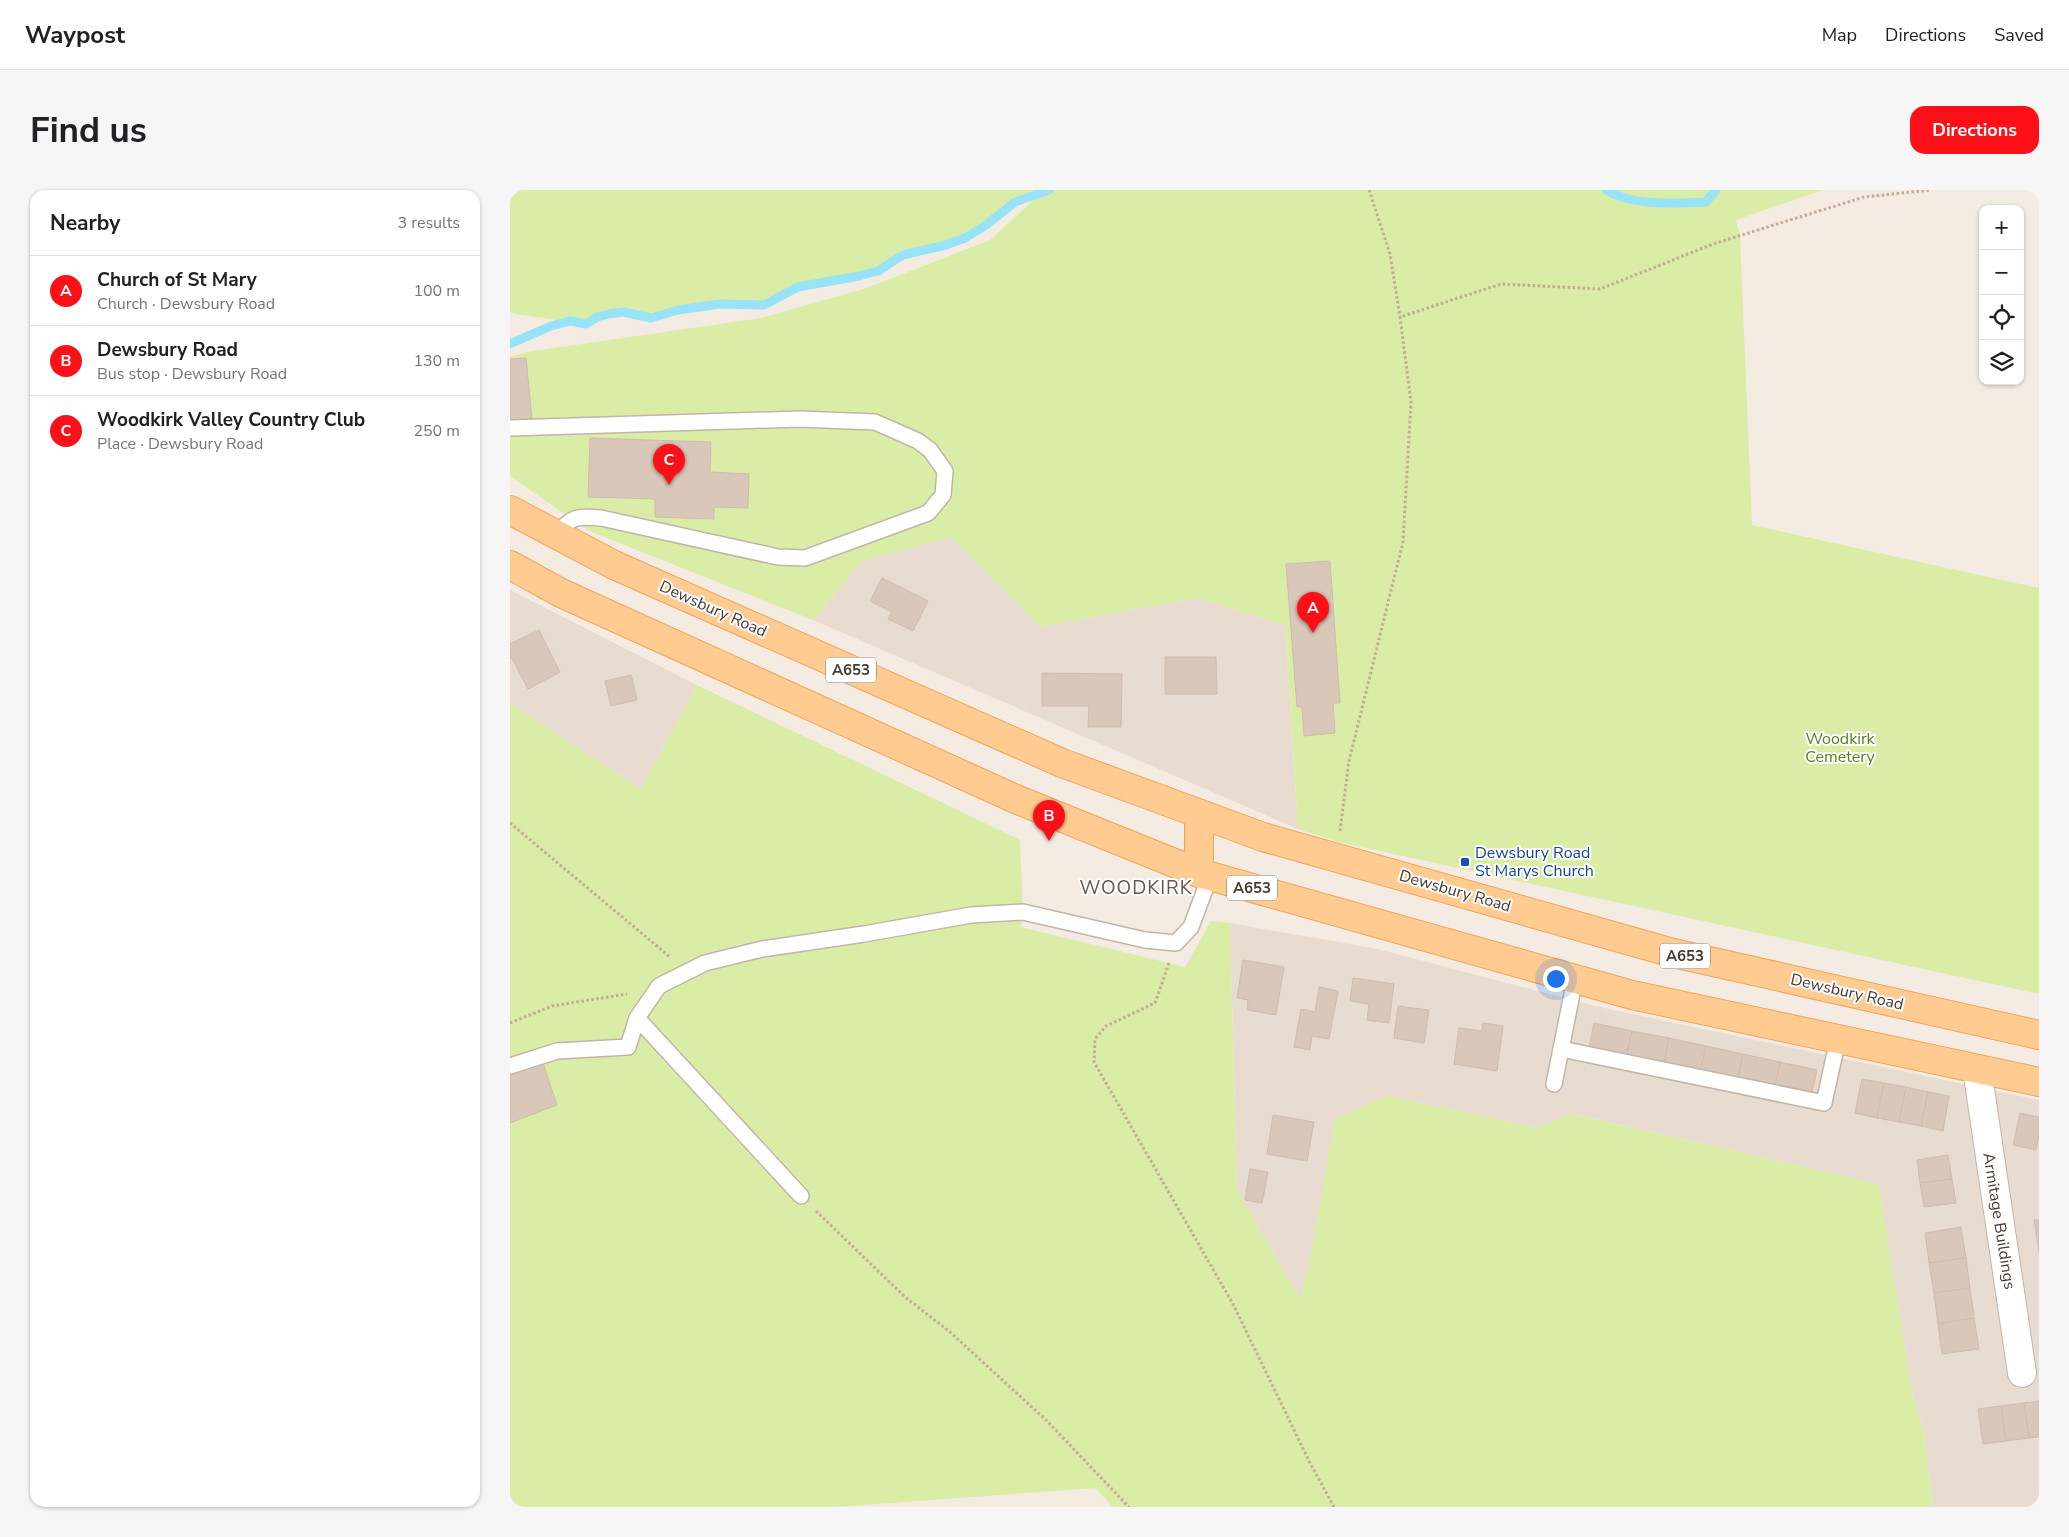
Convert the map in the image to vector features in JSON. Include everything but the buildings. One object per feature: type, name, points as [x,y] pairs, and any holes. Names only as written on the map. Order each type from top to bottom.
[{"type":"main road","name":"Dewsbury Road","points":[[510,510],[614,565],[1053,759],[1263,838],[1673,954],[2039,1035]]},
{"type":"main road","name":"A653","points":[[510,565],[560,593],[1018,800],[1204,874],[1632,995],[2039,1082]]},
{"type":"main road","points":[[1199,814],[1204,874]]},
{"type":"street","name":"Armitage Buildings","points":[[1977,1069],[2022,1373]]},
{"type":"lane","points":[[510,428],[800,420],[875,422],[918,441],[930,450],[945,471],[943,495],[928,513],[805,558],[778,557],[580,516],[568,522],[556,534]]},
{"type":"lane","points":[[510,1066],[556,1051],[628,1047],[637,1018],[659,986],[705,963],[762,949],[864,934],[971,915],[1023,912],[1145,940],[1176,943],[1191,927],[1204,874]]},
{"type":"lane","points":[[1554,1084],[1575,979]]},
{"type":"lane","points":[[637,1018],[801,1196]]},
{"type":"lane","points":[[1561,1049],[1824,1103],[1838,1039]]},
{"type":"path","points":[[1339,833],[1349,761],[1403,542],[1410,402],[1390,254],[1369,190]]},
{"type":"path","points":[[1400,317],[1501,284],[1600,289],[1713,244],[1864,197],[1931,190]]},
{"type":"path","points":[[510,823],[687,972]]},
{"type":"path","points":[[1176,943],[1155,1003],[1106,1026],[1095,1039],[1094,1062],[1233,1304],[1310,1463],[1334,1507]]},
{"type":"path","points":[[510,1023],[552,1006],[659,986]]},
{"type":"path","points":[[801,1196],[904,1297],[950,1332],[1046,1420],[1129,1507]]},
{"type":"shaded area","points":[[951,536],[1040,627],[1197,598],[1285,625],[1298,829],[813,620],[863,560]]},
{"type":"shaded area","points":[[510,590],[697,685],[641,789],[510,704]]},
{"type":"shaded area","points":[[1230,923],[1378,949],[1595,1006],[2039,1100],[2039,1507],[1933,1507],[1923,1429],[1912,1392],[1878,1184],[1573,1114],[1537,1128],[1387,1096],[1309,1266],[1300,1299],[1237,1190]]},
{"type":"green space","name":"Woodkirk Cemetery","points":[[510,190],[1823,190],[1736,220],[1740,236],[1752,525],[2039,588],[2039,994],[1338,842],[1298,829],[1285,625],[1197,598],[1040,627],[951,537],[863,560],[813,620],[589,531],[510,476],[510,357],[526,352],[761,318],[867,288],[990,240],[1040,194],[1015,202],[986,225],[965,238],[946,245],[903,255],[878,271],[798,287],[764,305],[720,304],[678,310],[651,318],[623,312],[597,317],[586,324],[510,312]]},
{"type":"green space","points":[[697,685],[1020,840],[1023,912],[1021,927],[1185,967],[1211,921],[1230,923],[1237,1190],[1300,1299],[1309,1266],[1335,1119],[1387,1096],[1537,1128],[1572,1114],[1879,1184],[1912,1392],[1923,1429],[1933,1507],[1113,1507],[1095,1488],[835,1507],[510,1507],[510,704],[641,789]]},
{"type":"waterway","points":[[510,344],[551,326],[570,321],[586,324],[597,317],[609,314],[623,312],[651,318],[678,310],[720,304],[764,305],[798,287],[878,271],[903,255],[946,245],[965,238],[986,225],[1015,202],[1049,190]]},
{"type":"waterway","points":[[1606,190],[1629,199],[1655,203],[1706,202],[1716,190]]},
{"type":"place","name":"Woodkirk Valley Country Club","points":[[669,485]]},
{"type":"place","name":"Church of St Mary","points":[[1313,633]]},
{"type":"place","name":"Dewsbury Road","points":[[1049,841]]},
{"type":"place","name":"Dewsbury Road St Marys Church","points":[[1465,862]]},
{"type":"district","name":"WOODKIRK","points":[[1136,888]]}]
